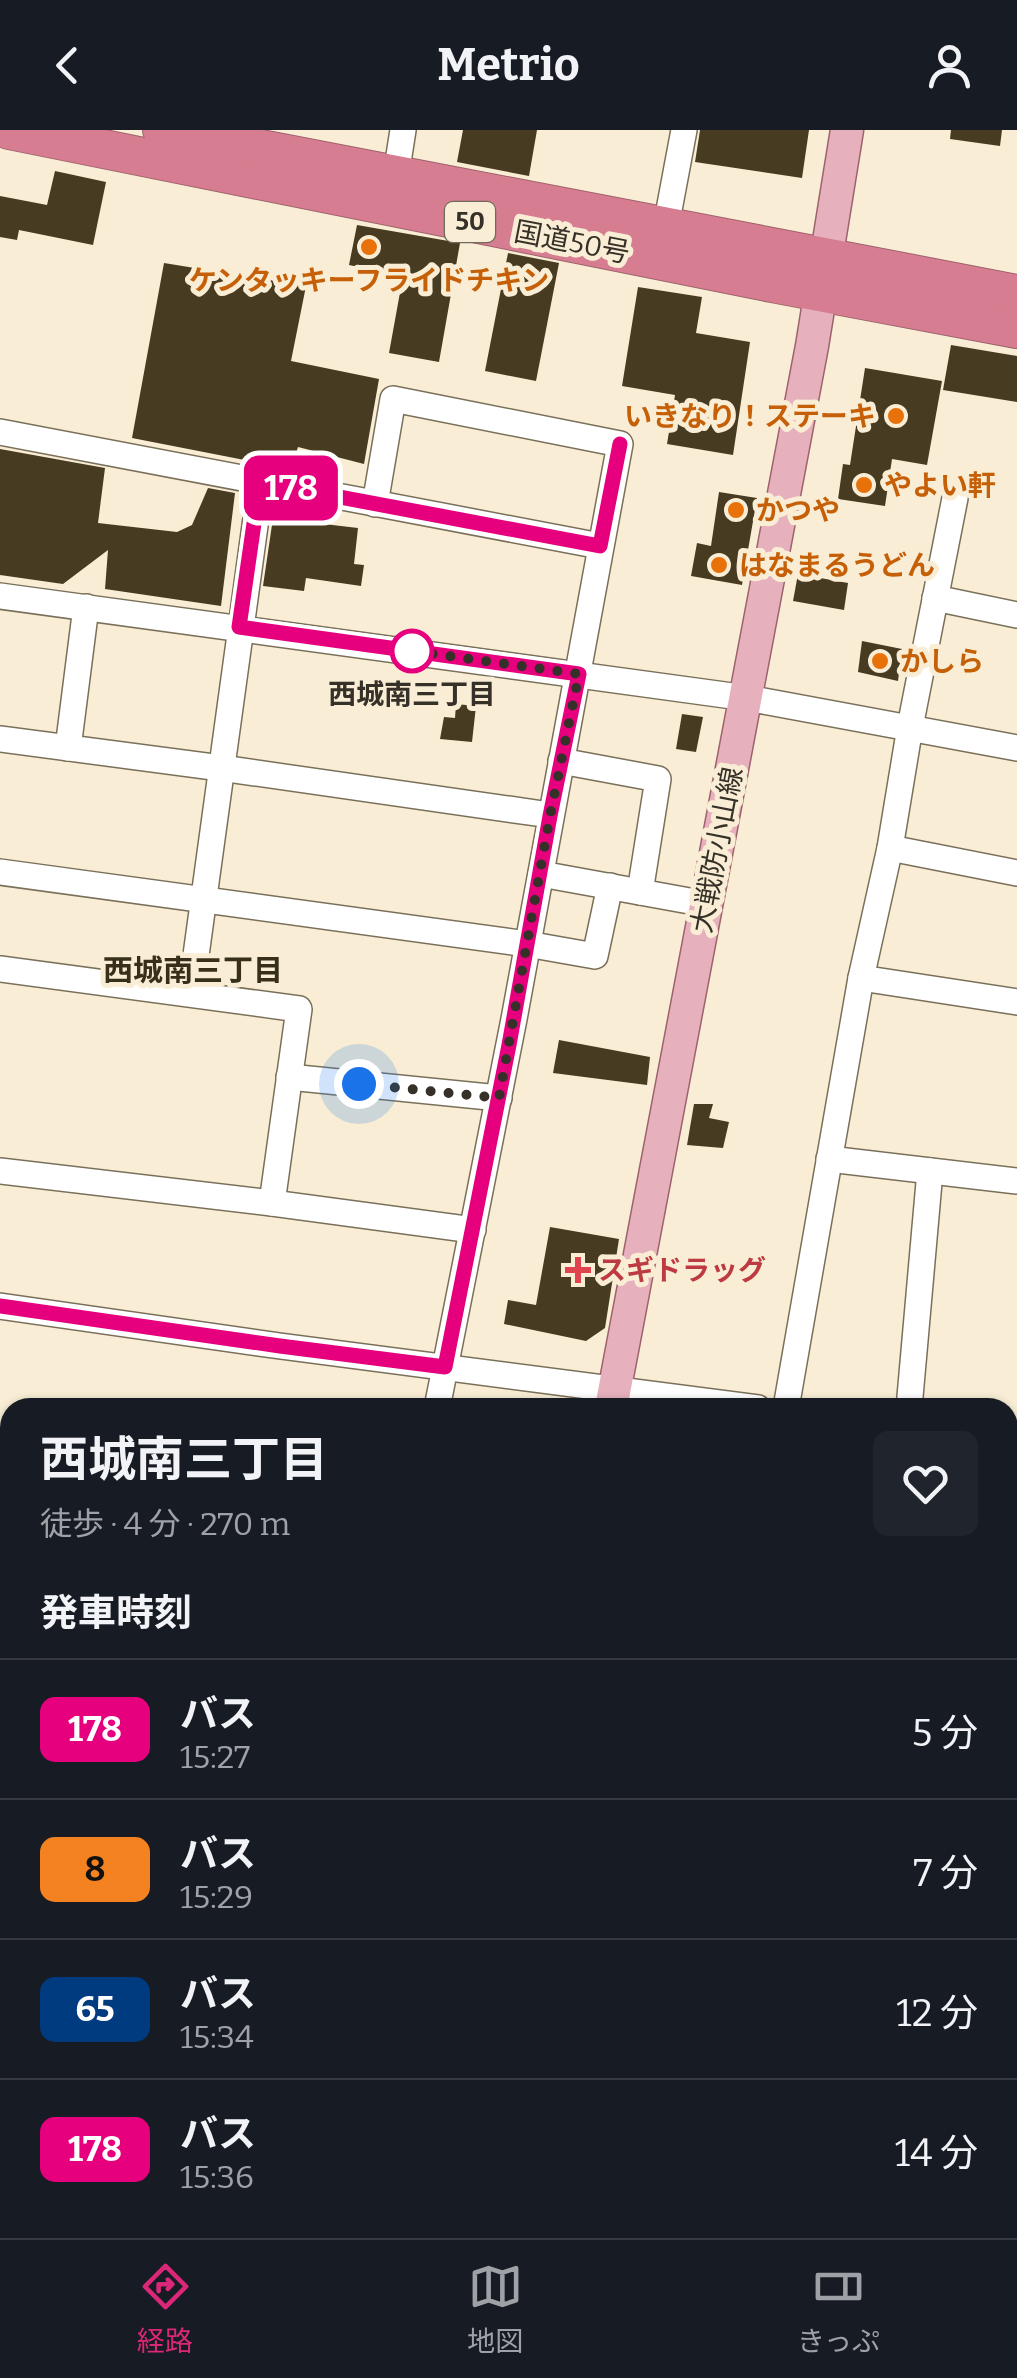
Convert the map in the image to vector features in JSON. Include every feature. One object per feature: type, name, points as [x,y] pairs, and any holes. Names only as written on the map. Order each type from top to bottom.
[{"type":"highway","name":"国道50号","points":[[9,130],[825,275],[1017,294]]},
{"type":"highway","name":"国道50号","points":[[162,130],[666,226],[1017,329]]},
{"type":"main road","name":"大戦防小山線","points":[[612,1398],[825,275],[846,130]]},
{"type":"street","points":[[396,175],[402,130]]},
{"type":"street","points":[[666,226],[684,130]]},
{"type":"street","points":[[375,504],[393,399],[620,444],[499,1098],[439,1398]]},
{"type":"street","points":[[0,432],[600,546]]},
{"type":"street","points":[[193,976],[260,482]]},
{"type":"street","points":[[788,1398],[861,978],[890,848],[955,498]]},
{"type":"street","points":[[0,596],[746,698],[1017,748]]},
{"type":"street","points":[[935,598],[1017,615]]},
{"type":"street","points":[[68,748],[86,607]]},
{"type":"street","points":[[0,739],[550,816]]},
{"type":"street","points":[[562,761],[658,779],[640,892]]},
{"type":"street","points":[[890,848],[1017,874]]},
{"type":"street","points":[[0,872],[595,956],[610,886]]},
{"type":"street","points":[[540,874],[706,904]]},
{"type":"street","points":[[0,969],[299,1009],[272,1203]]},
{"type":"street","points":[[861,978],[1017,1002]]},
{"type":"street","points":[[290,1077],[499,1098]]},
{"type":"street","points":[[829,1159],[1017,1182]]},
{"type":"street","points":[[0,1170],[473,1230]]},
{"type":"street","points":[[911,1398],[930,1171]]},
{"type":"street","points":[[0,1306],[445,1367],[607,1398]]},
{"type":"building","points":[[463,130],[537,130],[529,176],[457,162]]},
{"type":"building","points":[[700,130],[809,130],[802,178],[695,162]]},
{"type":"building","points":[[951,130],[1002,130],[1000,146],[950,139]]},
{"type":"building","points":[[55,171],[106,182],[93,245],[19,230],[17,240],[0,237],[0,196],[47,205]]},
{"type":"building","points":[[357,225],[460,243],[439,362],[389,353],[403,276],[349,265]]},
{"type":"building","points":[[508,253],[559,263],[536,381],[485,371]]},
{"type":"building","points":[[164,263],[306,286],[291,361],[379,379],[364,464],[298,447],[291,469],[132,438]]},
{"type":"building","points":[[638,287],[702,297],[696,333],[750,342],[733,455],[667,444],[675,395],[622,386]]},
{"type":"building","points":[[951,345],[1017,356],[1017,402],[943,390]]},
{"type":"building","name":"いきなり！ステーキ","points":[[865,368],[942,381],[927,465],[892,459],[885,506],[838,499],[843,464],[850,465]]},
{"type":"building","points":[[0,449],[105,468],[98,523],[177,532],[192,525],[208,488],[235,493],[221,606],[105,589],[108,550],[63,584],[0,575]]},
{"type":"building","points":[[719,492],[757,498],[742,585],[691,576],[697,543],[711,546]]},
{"type":"building","points":[[273,518],[358,528],[354,564],[364,565],[361,586],[306,578],[304,591],[263,586]]},
{"type":"building","points":[[798,574],[848,583],[844,610],[793,601]]},
{"type":"building","name":"かしら","points":[[862,641],[902,649],[898,681],[858,672]]},
{"type":"building","points":[[456,704],[476,706],[472,742],[440,739],[444,717],[455,718]]},
{"type":"building","points":[[682,714],[703,717],[696,752],[676,749]]},
{"type":"building","points":[[559,1040],[650,1057],[647,1085],[553,1073]]},
{"type":"building","points":[[694,1104],[713,1104],[709,1118],[729,1122],[723,1148],[687,1145]]},
{"type":"building","name":"スギドラッグ","points":[[550,1227],[619,1239],[605,1328],[586,1341],[504,1324],[508,1300],[536,1305]]},
{"type":"bus line","name":"178","points":[[0,1306],[445,1367],[579,674],[239,627],[260,482],[600,546],[620,444]]},
{"type":"place","name":"ケンタッキーフライドチキン","points":[[369,247]]},
{"type":"place","name":"いきなり！ステーキ","points":[[896,416]]},
{"type":"place","name":"やよい軒","points":[[864,485]]},
{"type":"place","name":"かつや","points":[[736,510]]},
{"type":"place","name":"はなまるうどん","points":[[719,565]]},
{"type":"place","name":"西城南三丁目","points":[[412,651]]},
{"type":"place","name":"かしら","points":[[880,661]]},
{"type":"place","name":"スギドラッグ","points":[[578,1270]]},
{"type":"district","name":"西城南三丁目","points":[[193,971]]},
{"type":"route","points":[[359,1084],[499,1098],[579,674],[412,651]]}]
